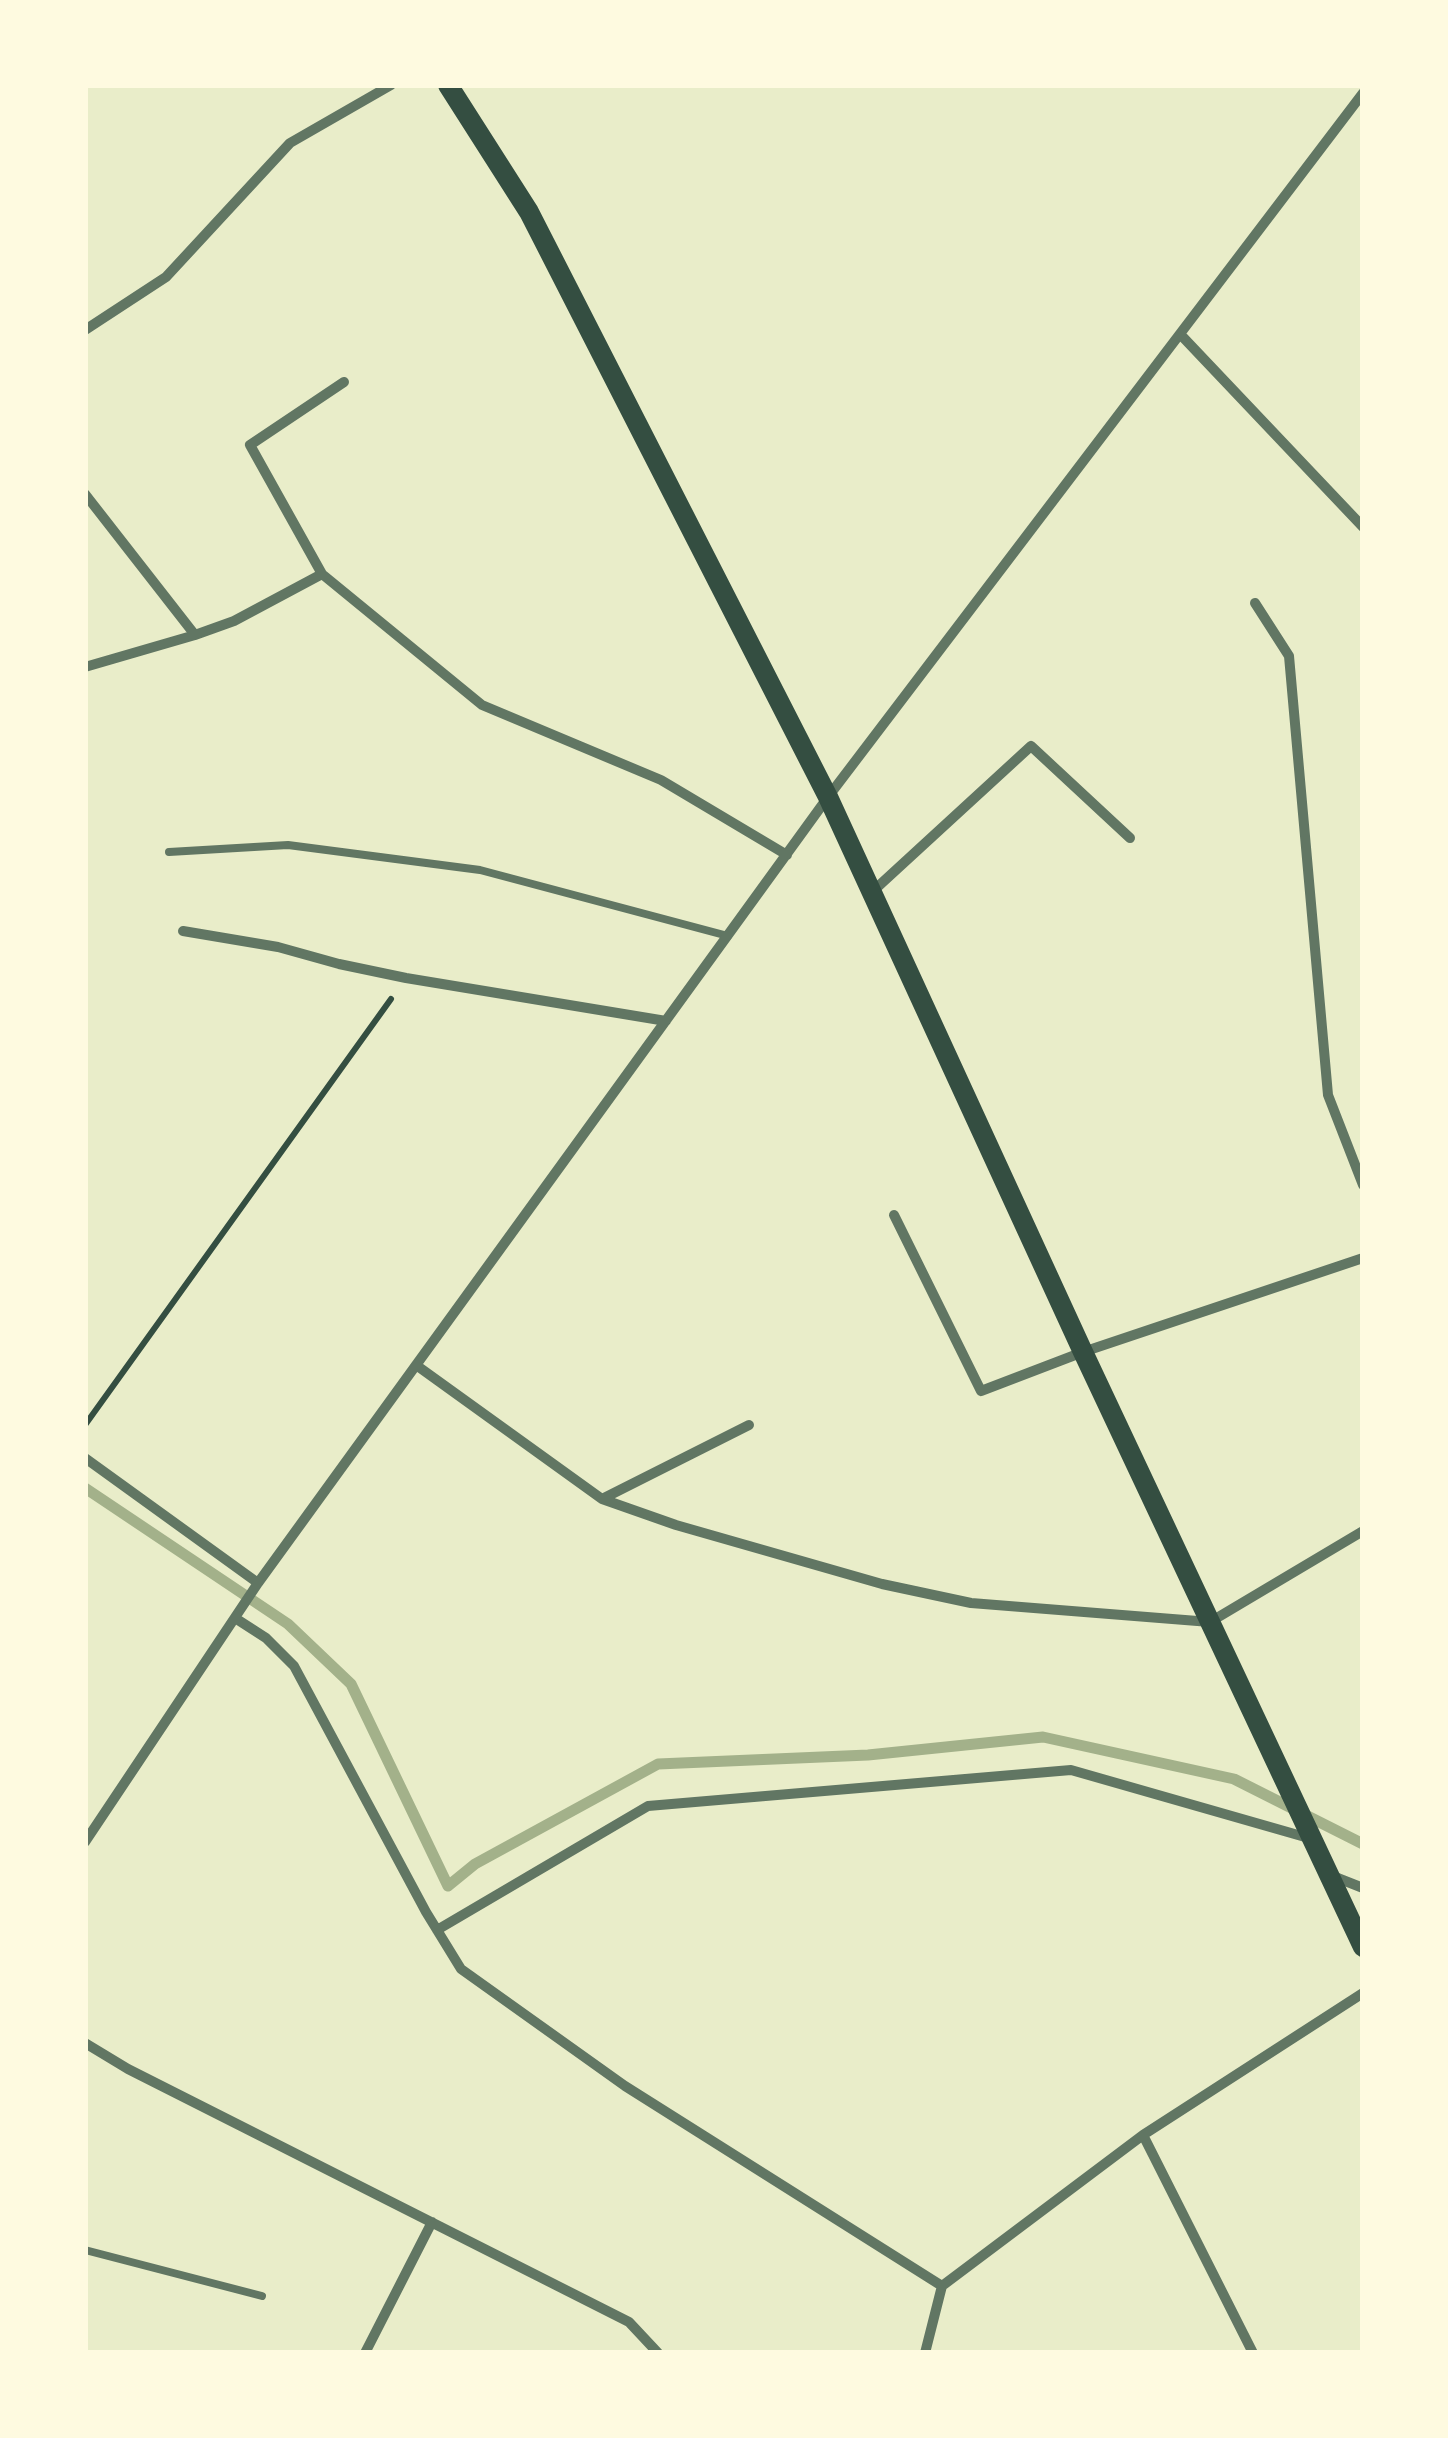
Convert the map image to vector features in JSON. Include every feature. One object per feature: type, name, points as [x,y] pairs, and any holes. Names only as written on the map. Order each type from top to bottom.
[{"type":"main road","points":[[448,85],[530,212],[828,796],[1363,1948]]},
{"type":"street","points":[[85,330],[166,277],[290,143],[391,85]]},
{"type":"street","points":[[85,1842],[258,1583],[828,796],[1363,93]]},
{"type":"street","points":[[1180,334],[1363,526]]},
{"type":"street","points":[[344,382],[250,446],[322,574],[482,705],[661,780],[787,856]]},
{"type":"street","points":[[85,494],[195,635]]},
{"type":"street","points":[[85,667],[234,621],[322,574]]},
{"type":"street","points":[[1254,603],[1289,656],[1328,1095],[1363,1185]]},
{"type":"street","points":[[872,892],[1030,746],[1130,838]]},
{"type":"street","points":[[183,931],[278,947],[406,978],[666,1022]]},
{"type":"street","points":[[894,1214],[981,1391],[1083,1352],[1363,1258]]},
{"type":"street","points":[[416,1365],[602,1499],[676,1525],[882,1584],[971,1602],[1210,1622],[1363,1531]]},
{"type":"street","points":[[602,1499],[749,1425]]},
{"type":"street","points":[[85,1458],[258,1583]]},
{"type":"street","points":[[235,1618],[266,1638],[294,1666],[461,1968],[625,2086],[942,2286]]},
{"type":"street","points":[[437,1930],[648,1806],[1071,1770],[1312,1839]]},
{"type":"street","points":[[1329,1874],[1363,1888]]},
{"type":"street","points":[[926,2353],[942,2286],[1143,2135],[1363,1994]]},
{"type":"street","points":[[85,2042],[128,2069],[629,2322],[658,2353]]},
{"type":"street","points":[[1143,2135],[1253,2353]]},
{"type":"street","points":[[365,2353],[432,2222]]},
{"type":"lane","points":[[168,852],[288,845],[480,870],[728,936]]},
{"type":"lane","points":[[85,2250],[262,2296]]},
{"type":"path","points":[[85,1425],[406,978]]},
{"type":"waterway","points":[[85,1488],[288,1624],[351,1684],[448,1886],[475,1864],[658,1764],[868,1755],[1043,1737],[1234,1779],[1363,1844]]}]
